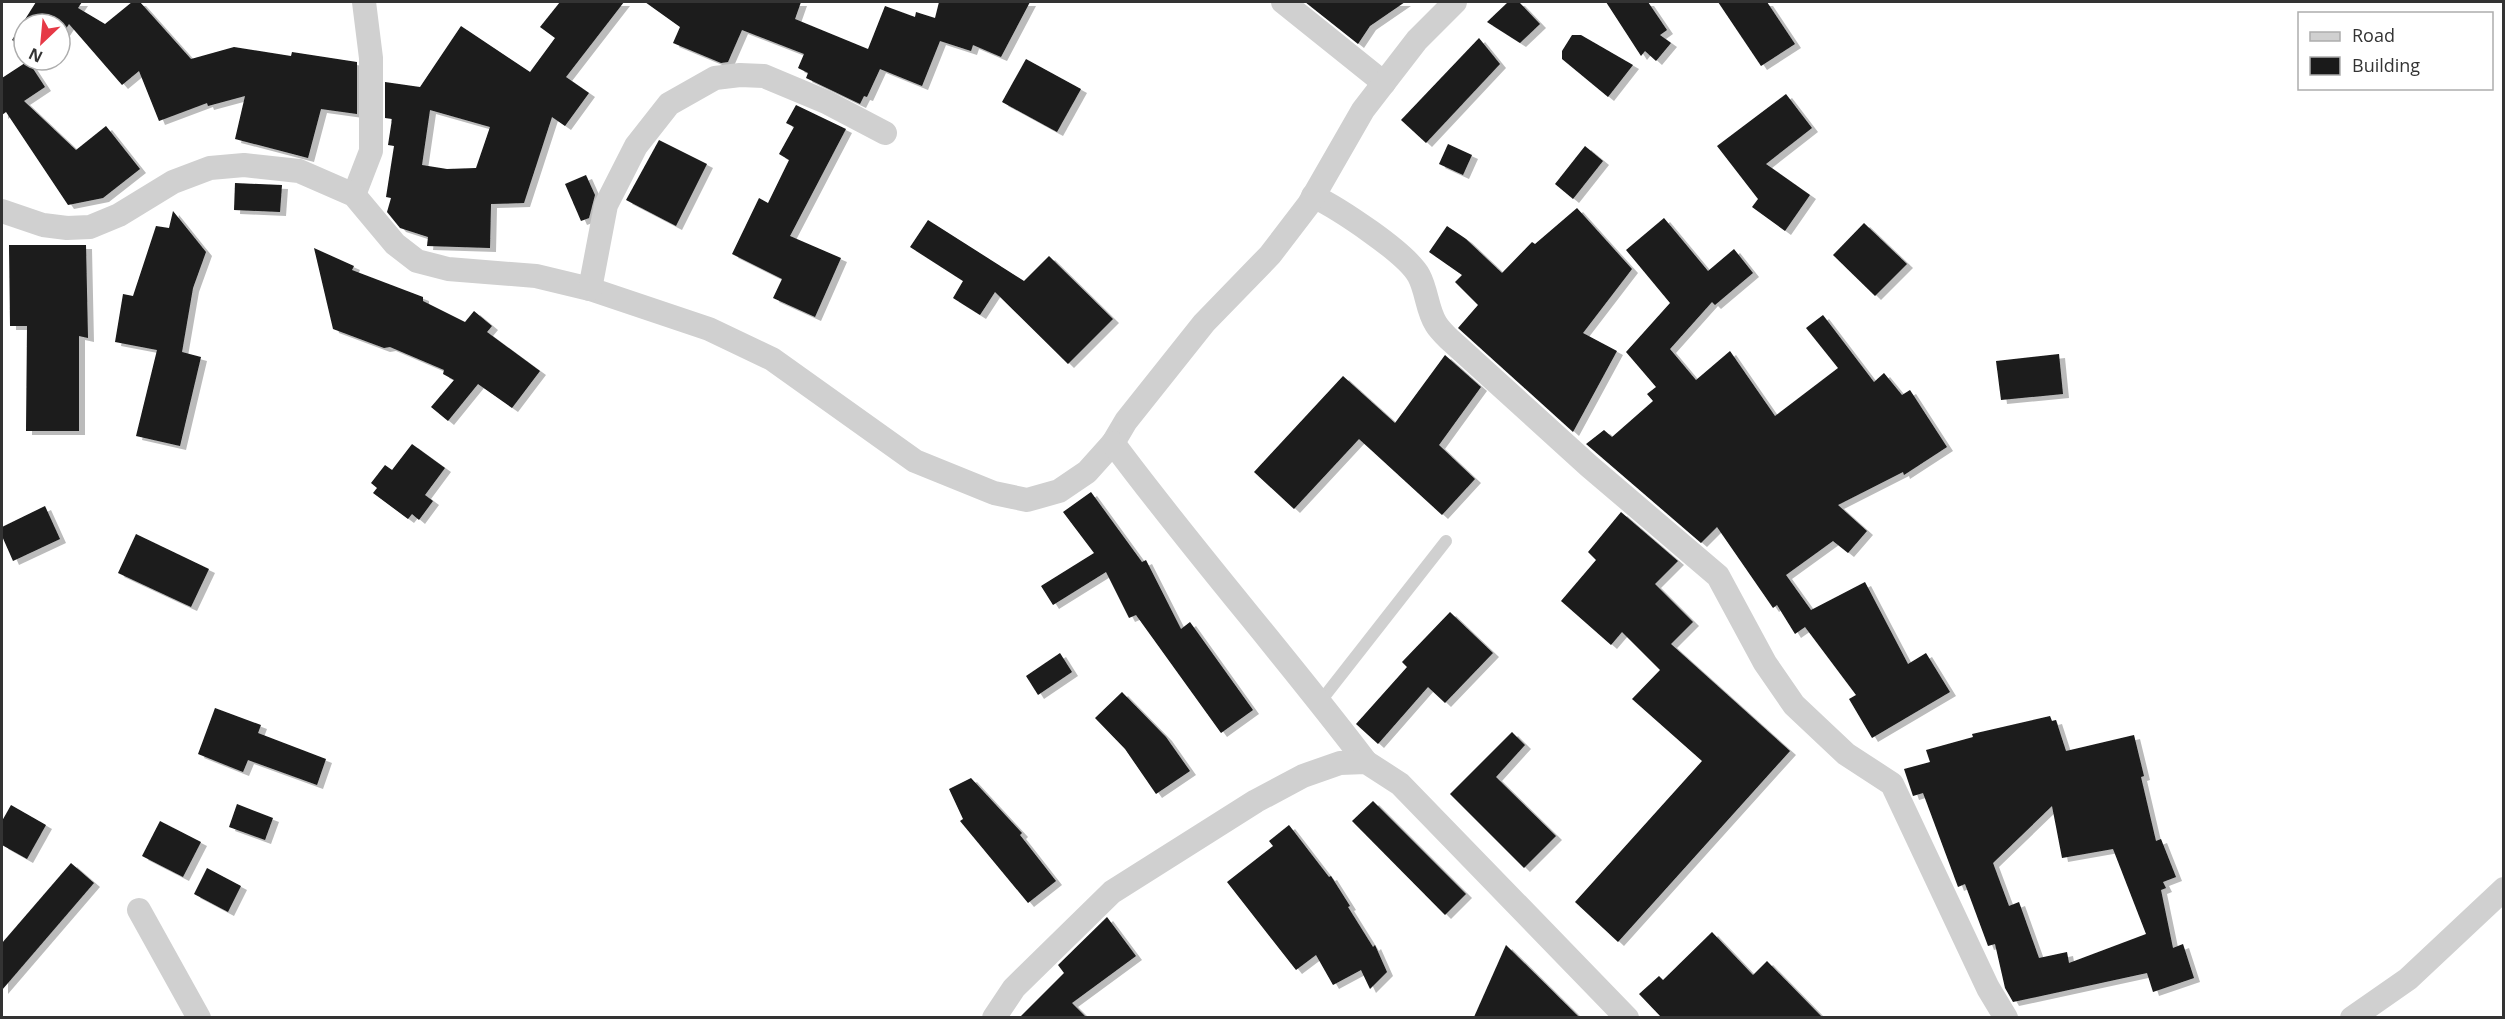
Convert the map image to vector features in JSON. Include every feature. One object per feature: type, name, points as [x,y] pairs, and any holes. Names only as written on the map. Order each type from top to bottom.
[{"type":"street","points":[[354,195],[371,151],[371,58],[364,2]]},
{"type":"street","points":[[1283,2],[1384,83]]},
{"type":"street","points":[[2,212],[43,225],[67,228],[90,227],[119,215],[173,182],[210,168],[244,165],[299,171],[354,195],[395,244],[417,261],[448,269],[536,276],[590,289],[709,329],[772,359],[915,461],[994,493],[1028,500],[1059,491],[1087,472],[1113,444],[1126,421],[1204,323],[1270,255],[1313,196],[1363,110],[1417,40],[1455,2]]},
{"type":"street","points":[[590,289],[606,205],[636,146],[669,104],[715,78],[740,75],[764,76],[826,102],[885,133]]},
{"type":"street","points":[[1313,196],[1337,207],[1404,258],[1418,273],[1436,324],[1448,338],[1597,473],[1718,576],[1765,663],[1794,705],[1846,754],[1892,784],[1988,988],[2006,1017]]},
{"type":"street","points":[[1113,444],[1366,762],[1400,784],[1627,1017]]},
{"type":"street","points":[[994,1017],[1014,988],[1112,892],[1256,801],[1303,776],[1340,763],[1366,762]]},
{"type":"street","points":[[2352,1017],[2408,979],[2504,889]]},
{"type":"street","points":[[138,910],[199,1017]]},
{"type":"lane","points":[[1320,702],[1446,541]]},
{"type":"building","points":[[36,2],[82,2],[78,8],[105,24],[132,2],[140,2],[191,59],[234,47],[291,56],[292,52],[357,62],[357,114],[321,109],[308,158],[235,139],[245,96],[208,106],[207,103],[159,121],[139,71],[122,85],[72,27],[72,12],[30,12]]},
{"type":"building","points":[[560,2],[624,2],[566,77],[589,93],[565,126],[552,117],[524,203],[491,204],[490,248],[427,246],[428,237],[400,228],[387,212],[391,198],[386,197],[394,146],[388,145],[392,119],[385,118],[385,82],[420,87],[461,26],[530,72],[555,38],[540,27]],"holes":[[[430,110],[490,127],[476,168],[447,169],[422,165]]]},
{"type":"building","points":[[645,2],[801,2],[795,19],[868,49],[885,6],[915,17],[916,12],[935,18],[939,2],[1030,2],[1001,57],[973,45],[971,51],[940,41],[922,86],[880,69],[867,97],[864,96],[860,104],[806,78],[808,73],[798,68],[804,54],[742,30],[728,62],[721,63],[673,43],[680,27]]},
{"type":"building","points":[[1305,2],[1405,2],[1370,26],[1358,44]]},
{"type":"building","points":[[1508,2],[1519,2],[1540,24],[1520,43],[1487,22]]},
{"type":"building","points":[[1606,2],[1648,2],[1667,30],[1660,35],[1671,43],[1656,61],[1645,51],[1641,56]]},
{"type":"building","points":[[1718,2],[1767,2],[1795,44],[1761,66]]},
{"type":"building","points":[[1572,35],[1581,35],[1633,65],[1608,97],[1562,59],[1562,51]]},
{"type":"building","points":[[1479,38],[1500,64],[1426,143],[1401,120]]},
{"type":"building","points":[[1026,59],[1081,89],[1057,132],[1002,102]]},
{"type":"building","points":[[12,71],[35,72],[45,87],[24,101],[76,150],[106,126],[140,169],[103,198],[68,205],[6,112],[2,115],[2,78]]},
{"type":"building","points":[[1786,94],[1812,128],[1766,164],[1810,195],[1785,231],[1752,207],[1758,199],[1717,146]]},
{"type":"building","points":[[796,105],[846,129],[790,236],[841,258],[815,317],[773,298],[782,279],[732,254],[759,198],[768,203],[789,160],[779,154],[794,127],[786,123]]},
{"type":"building","points":[[659,140],[707,164],[676,226],[626,200]]},
{"type":"building","points":[[1448,144],[1472,155],[1463,175],[1439,164]]},
{"type":"building","points":[[1585,146],[1603,161],[1573,199],[1555,184]]},
{"type":"building","points":[[586,175],[595,195],[589,218],[581,221],[565,184]]},
{"type":"building","points":[[235,183],[282,185],[280,212],[234,210]]},
{"type":"building","points":[[1577,208],[1632,269],[1583,333],[1617,351],[1573,432],[1458,328],[1478,305],[1455,282],[1462,275],[1429,252],[1447,226],[1466,239],[1502,273],[1532,242],[1535,244]]},
{"type":"building","points":[[173,211],[206,252],[193,288],[182,352],[201,357],[180,446],[136,436],[157,350],[115,342],[123,294],[133,296],[156,226],[169,228]]},
{"type":"building","points":[[1664,218],[1708,271],[1734,249],[1753,273],[1715,305],[1712,302],[1670,349],[1696,380],[1730,351],[1775,416],[1838,368],[1806,328],[1823,315],[1874,382],[1884,373],[1902,395],[1910,390],[1947,447],[1904,475],[1903,472],[1838,505],[1867,531],[1848,553],[1833,541],[1786,575],[1811,610],[1865,582],[1908,664],[1926,653],[1950,692],[1872,738],[1849,699],[1856,695],[1805,627],[1795,634],[1777,605],[1773,608],[1717,527],[1701,543],[1586,444],[1604,430],[1612,437],[1653,401],[1647,394],[1656,387],[1626,352],[1670,303],[1626,250]]},
{"type":"building","points":[[928,220],[1024,281],[1049,256],[1113,319],[1068,364],[995,292],[980,315],[953,298],[963,281],[910,247]]},
{"type":"building","points":[[1864,223],[1907,264],[1875,296],[1833,255]]},
{"type":"building","points":[[9,245],[86,245],[88,338],[79,336],[79,431],[26,431],[27,326],[10,326]]},
{"type":"building","points":[[314,248],[354,266],[352,270],[423,297],[423,301],[465,322],[474,311],[492,326],[487,332],[540,371],[512,408],[478,384],[448,421],[431,407],[454,380],[443,374],[444,370],[390,347],[384,348],[333,329]]},
{"type":"building","points":[[2059,354],[2063,394],[2001,400],[1996,361]]},
{"type":"building","points":[[1445,355],[1481,387],[1439,445],[1475,479],[1442,515],[1359,439],[1294,509],[1254,472],[1343,376],[1395,423]]},
{"type":"building","points":[[412,444],[445,468],[425,495],[433,501],[419,520],[412,514],[408,519],[373,493],[377,488],[371,483],[385,465],[392,470]]},
{"type":"building","points":[[1091,492],[1142,562],[1146,560],[1181,629],[1190,622],[1253,710],[1221,733],[1136,615],[1129,618],[1106,572],[1053,605],[1041,586],[1094,553],[1063,512]]},
{"type":"building","points":[[45,506],[60,539],[13,561],[2,536],[2,527]]},
{"type":"building","points":[[1621,512],[1678,561],[1655,584],[1693,622],[1671,644],[1790,751],[1618,942],[1575,902],[1702,761],[1632,699],[1660,670],[1622,632],[1611,645],[1561,601],[1596,560],[1588,552]]},
{"type":"building","points":[[136,534],[209,569],[191,607],[118,573]]},
{"type":"building","points":[[1450,612],[1493,653],[1445,703],[1428,687],[1378,744],[1356,724],[1407,667],[1402,662]]},
{"type":"building","points":[[1060,653],[1072,672],[1038,695],[1026,676]]},
{"type":"building","points":[[1122,692],[1166,737],[1190,771],[1156,794],[1125,749],[1095,718]]},
{"type":"building","points":[[215,708],[261,725],[258,733],[326,759],[317,785],[248,760],[243,772],[198,754]]},
{"type":"building","points":[[2050,716],[2052,721],[2056,720],[2066,751],[2134,735],[2156,841],[2161,839],[2176,877],[2163,882],[2166,888],[2161,890],[2173,948],[2183,944],[2194,978],[2153,992],[2147,973],[2013,1002],[2005,988],[1995,944],[1988,946],[1965,884],[1958,887],[1923,793],[1913,796],[1904,769],[1930,762],[1926,750],[1973,737],[1972,734]],"holes":[[[2052,806],[2062,858],[2113,849],[2146,934],[2069,963],[2067,952],[2039,958],[2019,902],[2009,906],[1993,863]]]},
{"type":"building","points":[[1512,732],[1525,745],[1496,777],[1556,836],[1524,868],[1450,794]]},
{"type":"building","points":[[971,778],[1022,833],[1020,835],[1056,881],[1028,903],[960,821],[963,819],[949,789]]},
{"type":"building","points":[[1373,801],[1466,894],[1445,915],[1352,821]]},
{"type":"building","points":[[237,804],[273,818],[265,840],[229,827]]},
{"type":"building","points":[[11,805],[46,825],[27,859],[2,845],[2,821]]},
{"type":"building","points":[[160,821],[201,842],[183,877],[142,856]]},
{"type":"building","points":[[1289,825],[1329,877],[1331,876],[1373,947],[1375,945],[1387,972],[1370,989],[1361,970],[1333,985],[1316,955],[1296,970],[1227,882],[1273,846],[1269,841]]},
{"type":"building","points":[[71,863],[94,883],[2,990],[2,943]]},
{"type":"building","points":[[207,868],[241,886],[228,912],[194,894]]},
{"type":"building","points":[[1107,917],[1136,956],[1072,1003],[1086,1017],[1020,1017],[1064,973],[1058,965]]},
{"type":"building","points":[[1712,932],[1753,975],[1767,961],[1822,1017],[1661,1017],[1639,994],[1659,976],[1663,980]]},
{"type":"building","points":[[1506,945],[1579,1017],[1474,1017]]}]
